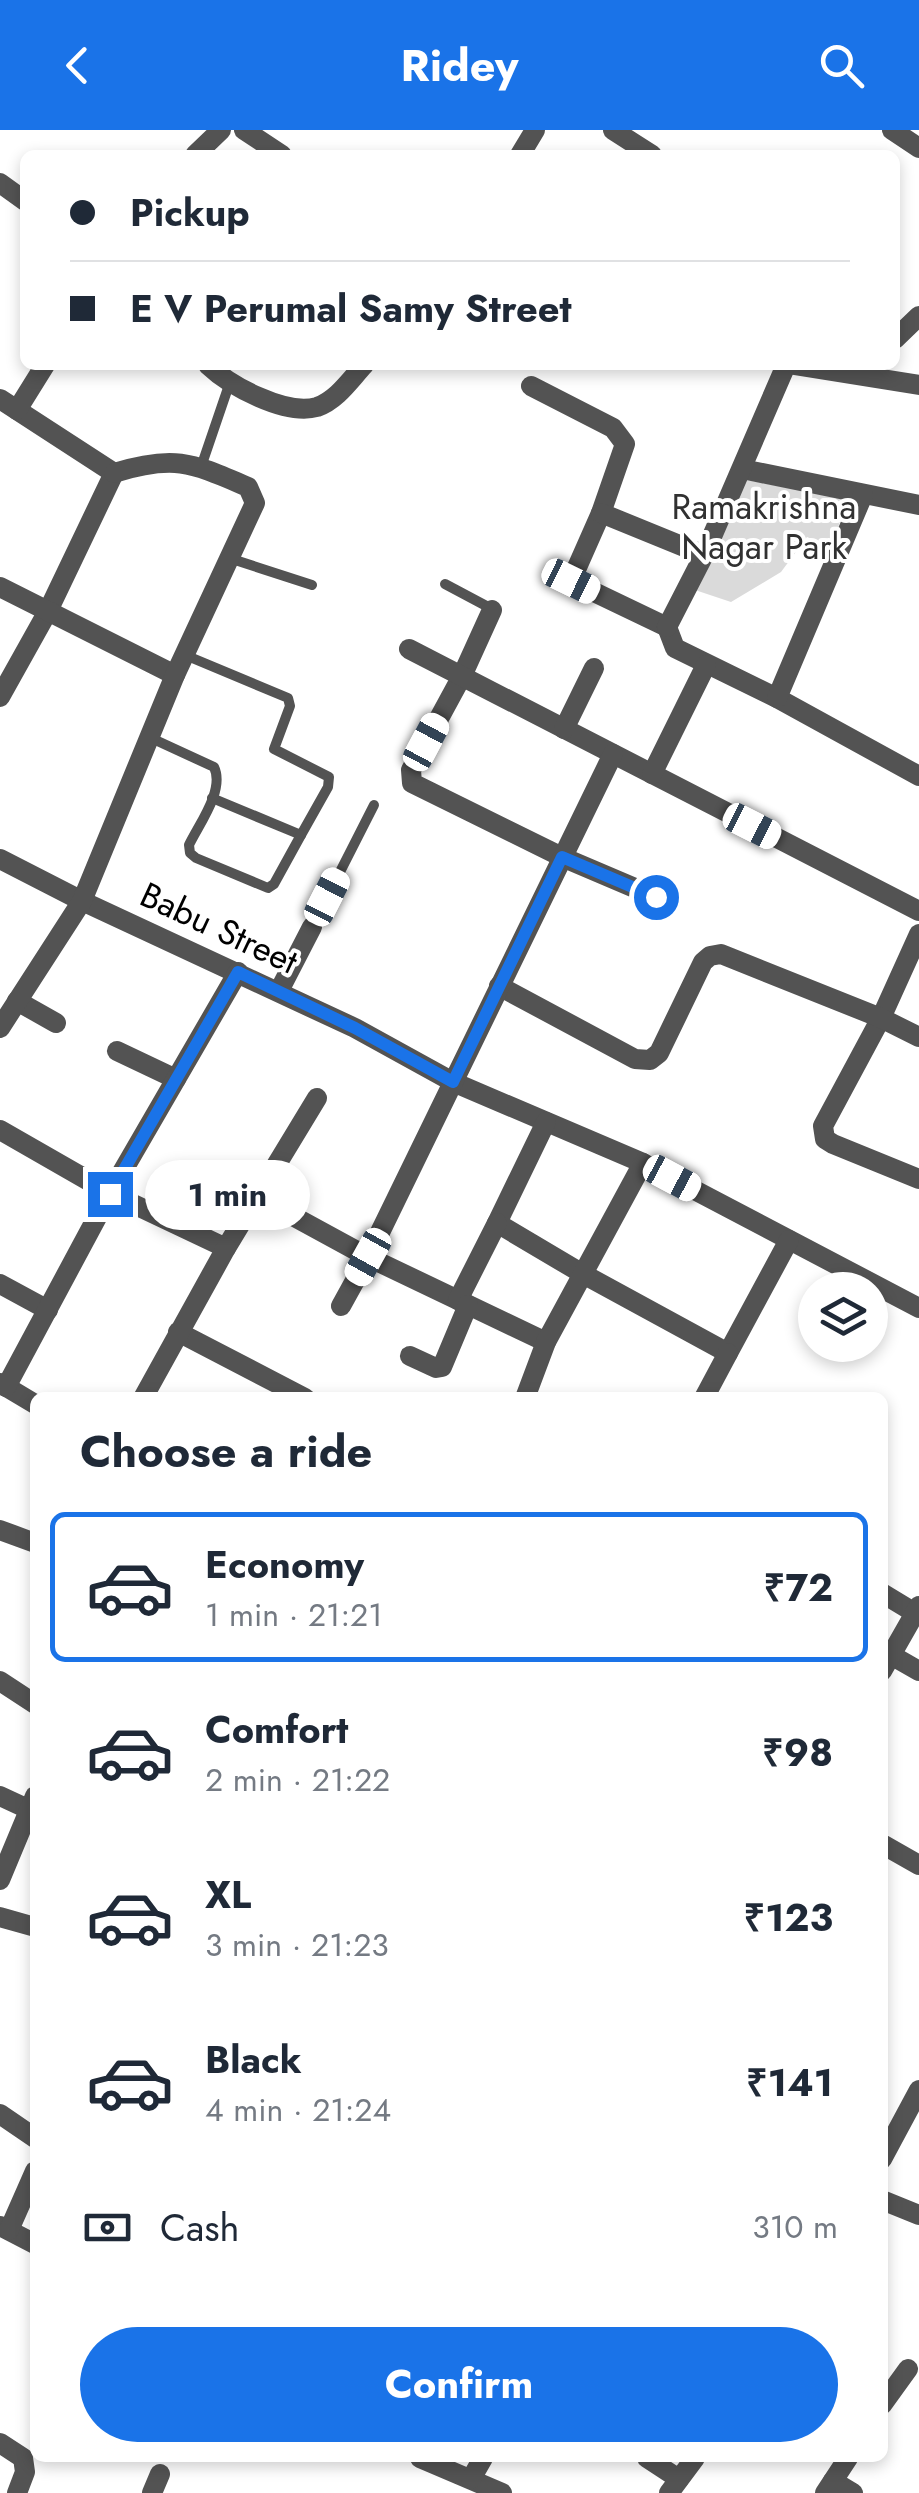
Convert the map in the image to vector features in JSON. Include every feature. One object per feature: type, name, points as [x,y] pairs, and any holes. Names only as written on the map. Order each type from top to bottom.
[{"type":"street","points":[[200,150],[221,130]]},
{"type":"street","points":[[244,130],[274,150]]},
{"type":"street","points":[[613,130],[644,150]]},
{"type":"street","points":[[892,130],[919,148]]},
{"type":"street","points":[[0,1028],[82,901],[175,676],[254,509],[254,496],[248,487],[178,461],[114,474],[9,405],[40,370]]},
{"type":"street","points":[[214,370],[230,382],[278,404],[313,408],[334,398],[359,370]]},
{"type":"street","points":[[667,628],[704,555],[784,370]]},
{"type":"street","points":[[863,370],[919,385]]},
{"type":"street","points":[[531,386],[613,428],[622,438],[624,456],[571,581],[667,628],[675,648],[777,698],[919,776]]},
{"type":"street","points":[[742,469],[919,505]]},
{"type":"street","points":[[0,697],[48,611],[114,474]]},
{"type":"street","points":[[777,698],[863,495]]},
{"type":"street","points":[[601,513],[704,555]]},
{"type":"street","points":[[0,586],[175,676]]},
{"type":"street","points":[[492,610],[462,676],[410,770],[412,783],[562,857],[656,897]]},
{"type":"street","points":[[409,649],[919,911]]},
{"type":"street","points":[[652,774],[706,665]]},
{"type":"street","points":[[564,729],[594,668]]},
{"type":"street","points":[[341,1306],[612,754]]},
{"type":"street","name":"Babu Street","points":[[0,859],[279,991],[453,1082],[643,1163],[919,1308]]},
{"type":"street","points":[[279,991],[312,928]]},
{"type":"street","points":[[919,934],[881,1018],[823,1126],[823,1134],[833,1144],[919,1179]]},
{"type":"street","points":[[499,986],[635,1058],[650,1060],[660,1053],[703,962],[721,954],[919,1037]]},
{"type":"street","points":[[30,1401],[3,1385],[238,972]]},
{"type":"street","points":[[17,1002],[56,1024]]},
{"type":"street","points":[[117,1052],[176,1079]]},
{"type":"street","points":[[147,1392],[256,1196],[317,1098]]},
{"type":"street","points":[[410,1356],[442,1367],[463,1302],[546,1122]]},
{"type":"street","points":[[0,1130],[110,1194],[226,1248]]},
{"type":"street","points":[[527,1392],[546,1342],[643,1163]]},
{"type":"street","points":[[256,1196],[368,1257],[546,1342]]},
{"type":"street","points":[[497,1223],[728,1353]]},
{"type":"street","points":[[707,1392],[790,1240]]},
{"type":"street","points":[[0,1284],[48,1310]]},
{"type":"street","points":[[178,1332],[293,1392]]},
{"type":"street","points":[[0,1530],[30,1541]]},
{"type":"street","points":[[888,1596],[917,1610],[888,1661]]},
{"type":"street","points":[[888,1663],[919,1671]]},
{"type":"street","points":[[0,1681],[30,1701]]},
{"type":"street","points":[[0,1796],[30,1802]]},
{"type":"street","points":[[0,1880],[30,1807]]},
{"type":"street","points":[[888,1847],[919,1865]]},
{"type":"street","points":[[0,1917],[30,1926]]},
{"type":"street","points":[[888,2148],[919,2090]]},
{"type":"street","points":[[0,2114],[30,2135]]},
{"type":"street","points":[[30,2181],[4,2228],[30,2241]]},
{"type":"street","points":[[888,2202],[919,2215]]},
{"type":"street","points":[[888,2396],[908,2368]]},
{"type":"street","points":[[0,2443],[23,2458],[25,2472],[17,2493]]},
{"type":"street","points":[[430,2462],[502,2493]]},
{"type":"street","points":[[471,2479],[481,2462]]},
{"type":"street","points":[[651,2462],[674,2486],[692,2462]]},
{"type":"street","points":[[845,2462],[829,2487],[852,2493]]},
{"type":"lane","points":[[201,467],[230,382]]},
{"type":"lane","points":[[232,559],[312,585]]},
{"type":"lane","points":[[445,584],[492,610]]},
{"type":"lane","points":[[150,738],[214,767],[218,778],[189,845],[190,853],[264,888],[274,884],[328,787],[329,777],[274,749],[291,701],[185,655]]},
{"type":"lane","points":[[212,798],[301,835]]},
{"type":"lane","points":[[312,928],[374,805]]},
{"type":"green space","name":"Ramakrishna Nagar Park","points":[[741,479],[848,499],[831,547],[807,537],[781,572],[731,602],[692,589]]},
{"type":"route","points":[[110,1194],[238,972],[355,1028],[453,1082],[562,857],[656,897]]}]
